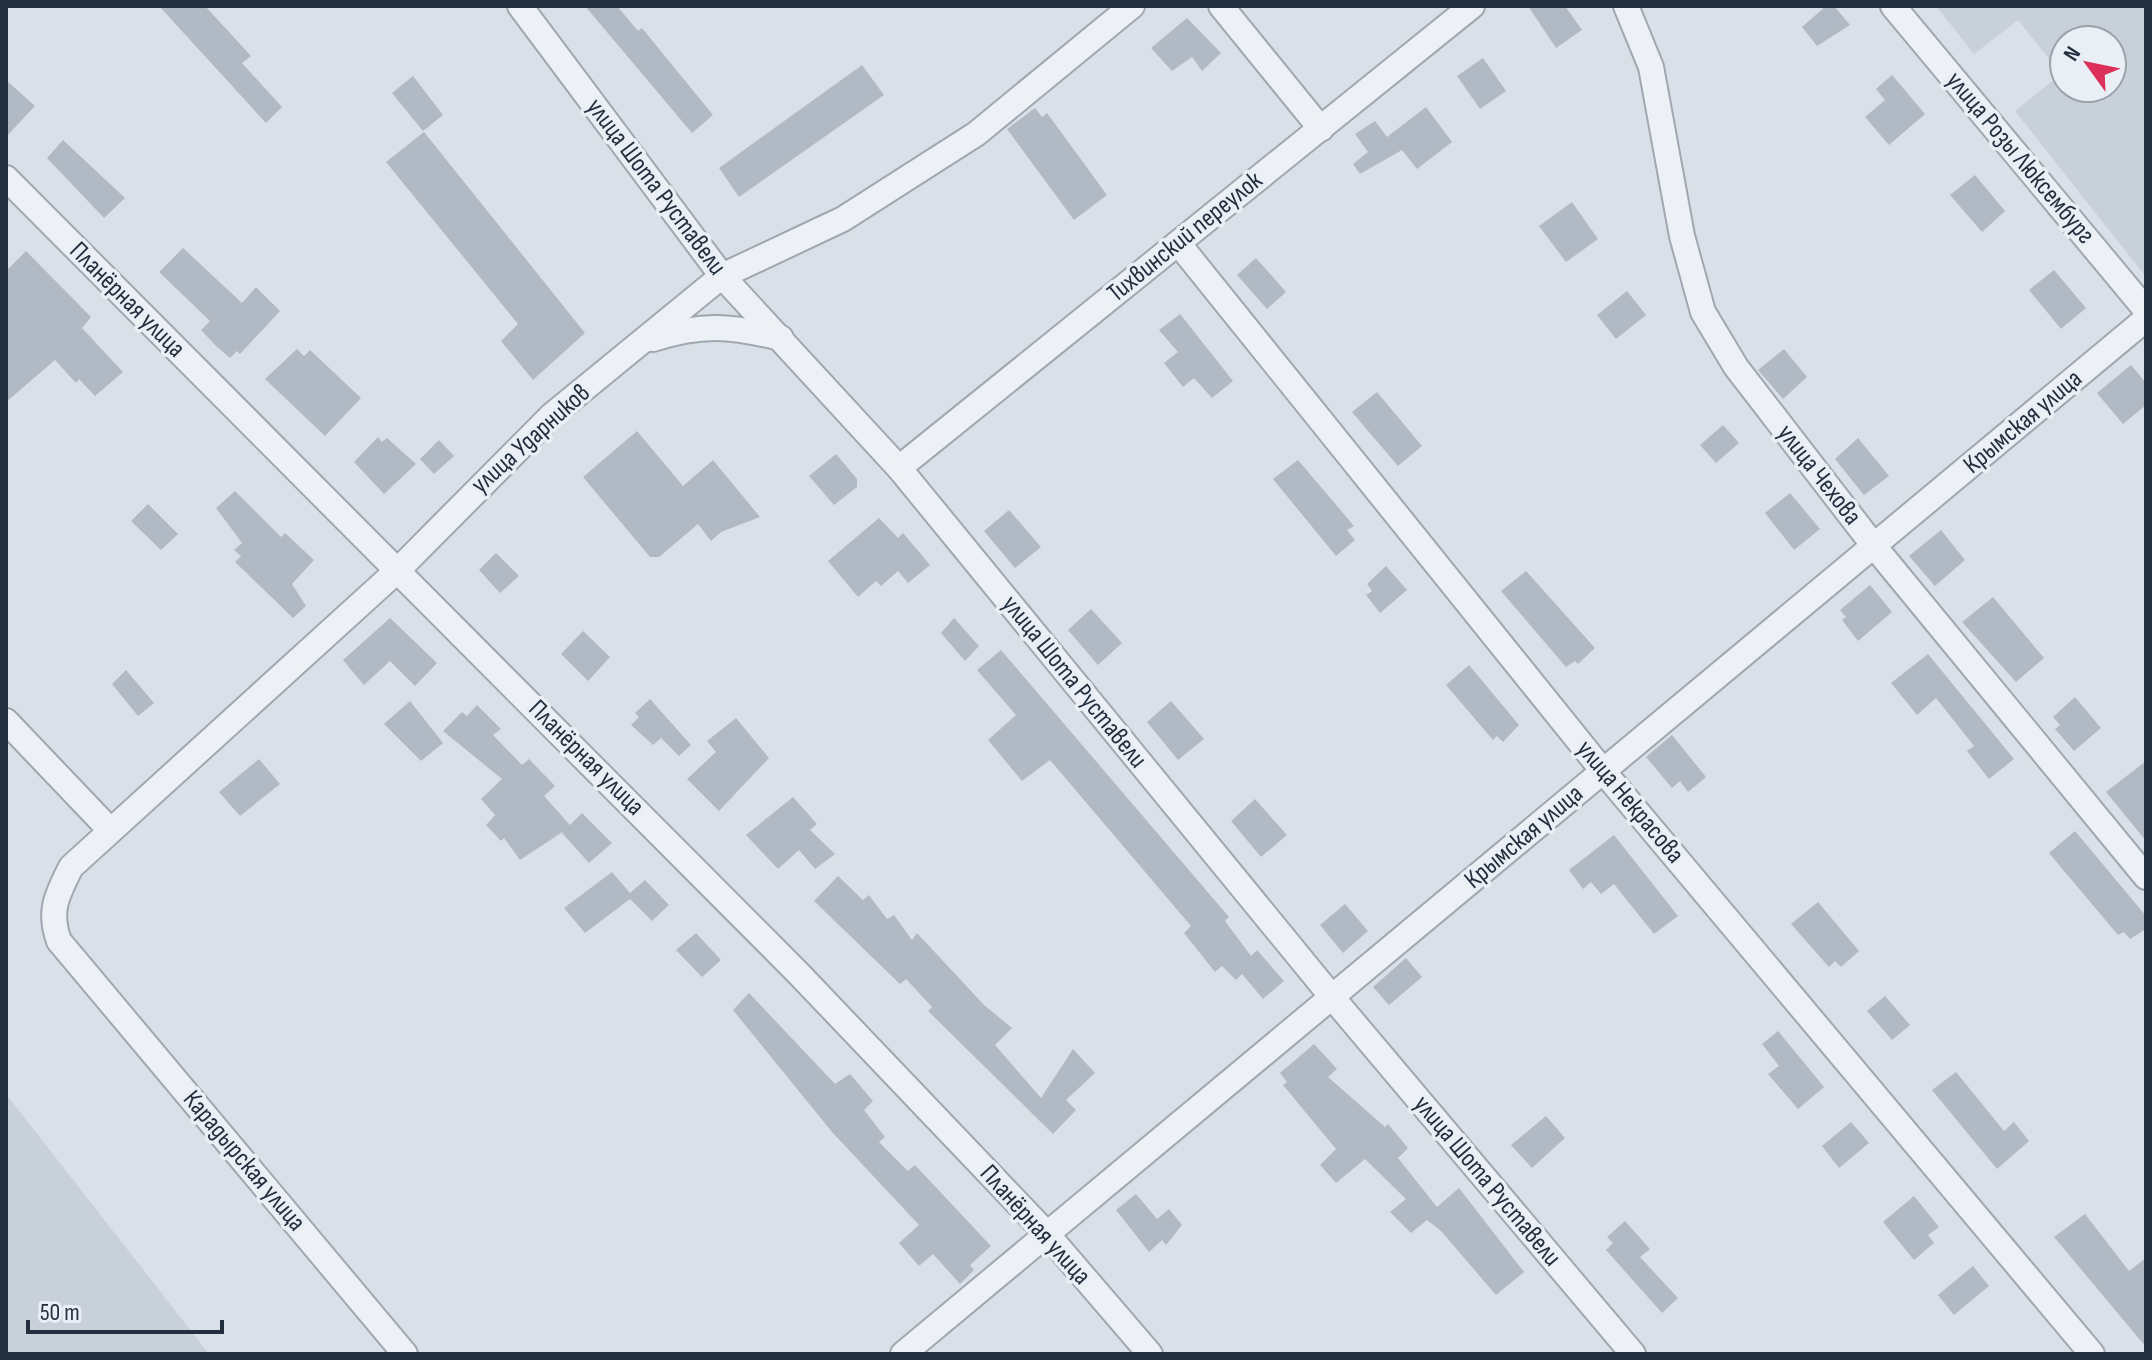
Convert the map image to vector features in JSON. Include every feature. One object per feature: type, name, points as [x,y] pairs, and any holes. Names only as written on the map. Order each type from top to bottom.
[{"type":"street","name":"улица Шота Руставели","points":[[520,6],[722,276],[899,468],[1332,997],[1633,1354]]},
{"type":"street","name":"улица Ударников","points":[[82,968],[59,941],[52,922],[53,902],[71,867],[399,569],[552,415],[722,276],[843,219],[976,134],[1132,6]]},
{"type":"street","points":[[1221,6],[1321,129]]},
{"type":"street","name":"Тихвинский переулок","points":[[899,468],[1472,6]]},
{"type":"street","name":"улица Чехова","points":[[1626,6],[1651,67],[1682,236],[1703,312],[1736,367],[1874,546],[2146,877]]},
{"type":"street","name":"улица Розы Люксембург","points":[[1893,6],[2146,310]]},
{"type":"street","name":"Планёрная улица","points":[[6,178],[324,499],[399,569],[799,974],[1047,1234],[1150,1354]]},
{"type":"street","name":"улица Некрасова","points":[[1178,243],[1603,771],[2092,1354]]},
{"type":"street","name":"Крымская улица","points":[[903,1354],[2146,319]]},
{"type":"street","points":[[640,344],[687,328],[732,326],[781,338]]},
{"type":"street","points":[[6,721],[110,830]]},
{"type":"street","name":"Карадырская улица","points":[[82,968],[405,1354]]},
{"type":"shaded area","points":[[1936,6],[2146,6],[2146,277],[2015,111],[2048,84],[2048,104],[2128,104],[2128,24],[2048,24],[2048,58],[2018,20],[1974,54]]},
{"type":"shaded area","points":[[6,1094],[209,1354],[6,1354]]},
{"type":"building","points":[[159,6],[205,6],[251,56],[242,63],[282,107],[266,123]]},
{"type":"building","points":[[585,6],[617,6],[638,31],[642,28],[713,115],[692,133]]},
{"type":"building","points":[[1528,6],[1565,6],[1582,30],[1556,48]]},
{"type":"building","points":[[1826,6],[1834,6],[1850,25],[1817,46],[1802,27]]},
{"type":"building","points":[[1187,18],[1221,53],[1202,71],[1192,57],[1172,71],[1151,48]]},
{"type":"building","points":[[1483,58],[1506,91],[1480,109],[1457,76]]},
{"type":"building","points":[[862,65],[884,95],[739,197],[719,168]]},
{"type":"building","points":[[1892,75],[1925,114],[1889,145],[1865,117],[1885,100],[1876,89]]},
{"type":"building","points":[[413,76],[443,115],[423,131],[392,93]]},
{"type":"building","points":[[6,80],[35,106],[6,137]]},
{"type":"building","points":[[1426,107],[1452,142],[1417,169],[1402,150],[1360,174],[1353,164],[1368,152],[1355,134],[1375,121],[1387,137]]},
{"type":"building","points":[[1035,108],[1042,117],[1047,113],[1107,195],[1074,220],[1007,129]]},
{"type":"building","points":[[424,132],[585,333],[533,380],[501,341],[518,324],[386,162]]},
{"type":"building","points":[[63,140],[125,198],[104,218],[47,158]]},
{"type":"building","points":[[1975,175],[2005,211],[1982,232],[1950,195]]},
{"type":"building","points":[[1572,202],[1598,239],[1566,262],[1539,226]]},
{"type":"building","points":[[183,248],[242,303],[256,287],[280,311],[240,354],[237,351],[230,358],[216,346],[201,330],[210,321],[159,272]]},
{"type":"building","points":[[26,251],[91,317],[82,328],[123,372],[95,396],[79,379],[76,383],[55,360],[6,402],[6,271]]},
{"type":"building","points":[[1256,258],[1286,292],[1267,309],[1237,275]]},
{"type":"building","points":[[2054,270],[2086,308],[2061,329],[2029,290]]},
{"type":"building","points":[[1627,291],[1646,315],[1616,339],[1597,315]]},
{"type":"building","points":[[1180,314],[1233,381],[1212,398],[1194,378],[1183,387],[1164,363],[1178,352],[1159,330]]},
{"type":"building","points":[[297,349],[304,356],[310,350],[361,398],[325,436],[265,379]]},
{"type":"building","points":[[1784,349],[1807,377],[1783,399],[1758,370]]},
{"type":"building","points":[[2131,365],[2146,383],[2146,405],[2123,424],[2097,393]]},
{"type":"building","points":[[1377,392],[1422,446],[1398,466],[1352,412]]},
{"type":"building","points":[[1723,425],[1739,443],[1716,463],[1700,445]]},
{"type":"building","points":[[637,431],[683,486],[713,460],[760,517],[721,532],[711,541],[698,524],[659,557],[650,557],[583,477]]},
{"type":"building","points":[[378,437],[382,442],[387,438],[416,464],[384,494],[354,462]]},
{"type":"building","points":[[1858,438],[1889,476],[1864,495],[1835,459]]},
{"type":"building","points":[[439,440],[454,456],[434,474],[420,459]]},
{"type":"building","points":[[836,454],[857,479],[857,487],[834,505],[809,476]]},
{"type":"building","points":[[1298,460],[1354,526],[1347,530],[1355,540],[1336,556],[1273,479]]},
{"type":"building","points":[[235,491],[281,537],[285,533],[314,560],[292,584],[306,606],[293,618],[235,562],[241,556],[234,550],[242,543],[216,508]]},
{"type":"building","points":[[1790,493],[1820,529],[1794,550],[1765,513]]},
{"type":"building","points":[[148,504],[178,534],[161,550],[131,521]]},
{"type":"building","points":[[1009,510],[1041,547],[1015,568],[984,531]]},
{"type":"building","points":[[879,518],[898,538],[903,533],[930,565],[908,583],[898,571],[881,586],[876,581],[858,597],[828,561]]},
{"type":"building","points":[[1941,530],[1965,560],[1935,586],[1909,556]]},
{"type":"building","points":[[496,553],[519,576],[500,593],[479,570]]},
{"type":"building","points":[[1386,566],[1407,590],[1380,613],[1366,595],[1372,591],[1367,584]]},
{"type":"building","points":[[1526,571],[1595,648],[1578,664],[1575,661],[1566,667],[1501,591]]},
{"type":"building","points":[[1870,585],[1892,612],[1858,641],[1842,620],[1846,617],[1840,610]]},
{"type":"building","points":[[1993,597],[2044,658],[2016,682],[1962,622]]},
{"type":"building","points":[[1091,609],[1122,643],[1098,665],[1068,630]]},
{"type":"building","points":[[390,618],[437,663],[415,686],[390,661],[364,685],[343,660]]},
{"type":"building","points":[[954,618],[979,646],[965,661],[941,633]]},
{"type":"building","points":[[583,631],[610,657],[588,681],[561,654]]},
{"type":"building","points":[[1001,650],[1229,917],[1225,921],[1251,956],[1257,950],[1284,981],[1263,999],[1242,974],[1236,980],[1222,966],[1215,972],[1184,933],[1191,926],[1050,760],[1022,781],[988,740],[1016,715],[977,670]]},
{"type":"building","points":[[1928,654],[2014,759],[1989,779],[1967,751],[1974,746],[1936,698],[1917,715],[1891,683]]},
{"type":"building","points":[[1469,665],[1519,725],[1503,742],[1497,736],[1493,740],[1446,685]]},
{"type":"building","points":[[126,670],[154,703],[138,716],[112,684]]},
{"type":"building","points":[[2075,697],[2101,728],[2074,751],[2055,729],[2060,725],[2053,717]]},
{"type":"building","points":[[650,699],[691,745],[679,756],[661,738],[653,745],[631,725],[639,717],[635,713]]},
{"type":"building","points":[[410,701],[443,743],[421,761],[384,724]]},
{"type":"building","points":[[1171,701],[1204,739],[1178,760],[1147,722]]},
{"type":"building","points":[[477,705],[501,729],[493,735],[522,765],[529,759],[555,786],[544,796],[570,825],[582,813],[612,843],[589,863],[562,833],[564,831],[520,860],[504,838],[501,841],[486,825],[495,815],[481,799],[502,779],[443,731],[462,712],[467,716]]},
{"type":"building","points":[[736,718],[769,758],[719,811],[687,779],[716,752],[707,741]]},
{"type":"building","points":[[1672,735],[1706,777],[1688,792],[1680,781],[1672,788],[1646,757]]},
{"type":"building","points":[[259,759],[280,784],[240,816],[219,792]]},
{"type":"building","points":[[2146,761],[2146,841],[2106,792]]},
{"type":"building","points":[[793,797],[817,824],[810,830],[835,854],[815,869],[799,850],[778,869],[746,835]]},
{"type":"building","points":[[1255,799],[1287,835],[1261,857],[1231,821]]},
{"type":"building","points":[[2075,831],[2146,916],[2146,929],[2130,939],[2124,932],[2118,935],[2049,853]]},
{"type":"building","points":[[1614,835],[1678,916],[1654,934],[1614,884],[1601,894],[1591,882],[1583,889],[1569,870]]},
{"type":"building","points":[[612,872],[630,893],[645,880],[669,905],[652,921],[630,899],[585,933],[564,908]]},
{"type":"building","points":[[838,876],[863,900],[869,895],[887,919],[894,915],[912,940],[917,933],[984,1005],[1012,1028],[995,1045],[1041,1098],[1073,1049],[1095,1073],[1066,1100],[1076,1110],[1053,1134],[928,1011],[932,1007],[906,979],[900,984],[814,901]]},
{"type":"building","points":[[1818,902],[1859,951],[1841,967],[1835,961],[1829,967],[1791,924]]},
{"type":"building","points":[[1345,904],[1368,931],[1343,953],[1320,925]]},
{"type":"building","points":[[696,933],[721,960],[702,977],[676,950]]},
{"type":"building","points":[[1406,958],[1422,977],[1389,1005],[1373,987]]},
{"type":"building","points":[[749,993],[835,1084],[850,1074],[873,1101],[864,1110],[885,1137],[879,1142],[908,1171],[915,1165],[991,1246],[970,1265],[974,1270],[960,1284],[933,1254],[919,1266],[899,1243],[919,1225],[832,1132],[733,1010]]},
{"type":"building","points":[[1885,996],[1910,1025],[1892,1040],[1867,1011]]},
{"type":"building","points":[[1778,1031],[1824,1087],[1798,1109],[1768,1074],[1779,1066],[1762,1044]]},
{"type":"building","points":[[1314,1044],[1337,1069],[1328,1077],[1385,1127],[1388,1124],[1408,1148],[1398,1158],[1437,1207],[1459,1188],[1524,1272],[1496,1295],[1441,1231],[1427,1220],[1411,1233],[1390,1212],[1406,1199],[1365,1159],[1336,1183],[1320,1165],[1336,1149],[1283,1085],[1287,1082],[1280,1073]]},
{"type":"building","points":[[1956,1072],[2004,1131],[2014,1122],[2029,1141],[1997,1169],[1932,1090]]},
{"type":"building","points":[[1546,1116],[1565,1138],[1532,1168],[1511,1145]]},
{"type":"building","points":[[1851,1122],[1869,1143],[1839,1168],[1822,1146]]},
{"type":"building","points":[[1136,1194],[1157,1219],[1169,1209],[1182,1225],[1166,1245],[1162,1240],[1149,1252],[1116,1210]]},
{"type":"building","points":[[1914,1196],[1939,1227],[1928,1235],[1934,1243],[1914,1260],[1883,1222]]},
{"type":"building","points":[[2085,1214],[2129,1271],[2146,1258],[2146,1347],[2054,1237]]},
{"type":"building","points":[[1625,1221],[1650,1249],[1640,1257],[1678,1298],[1662,1313],[1606,1250],[1613,1243],[1607,1237]]},
{"type":"building","points":[[1973,1266],[1989,1286],[1954,1315],[1938,1295]]}]
